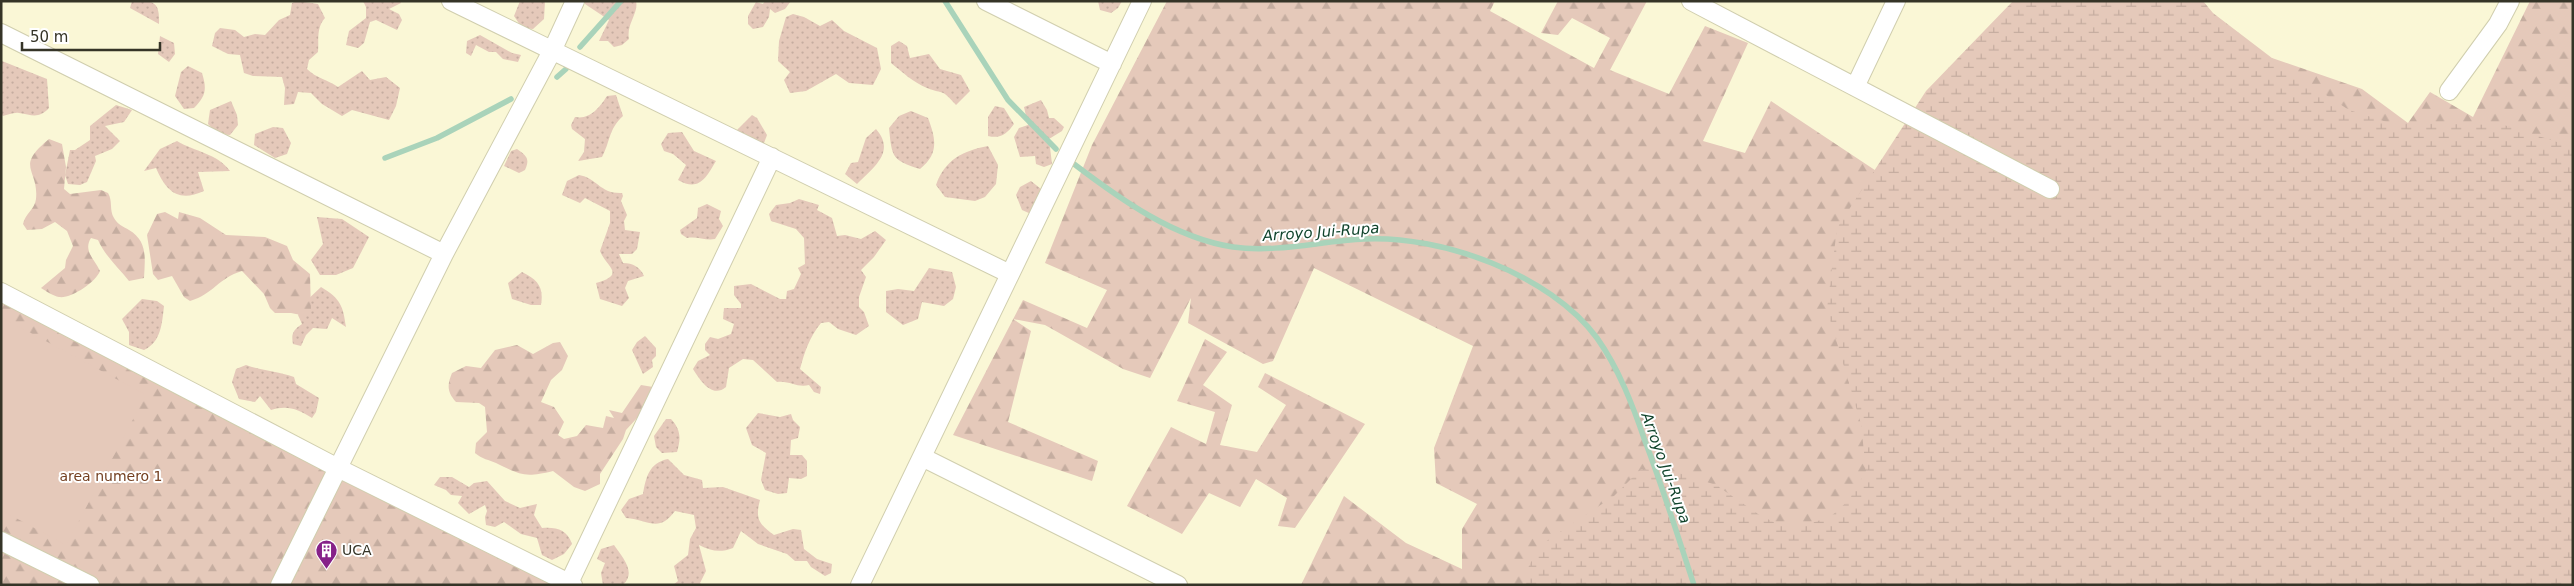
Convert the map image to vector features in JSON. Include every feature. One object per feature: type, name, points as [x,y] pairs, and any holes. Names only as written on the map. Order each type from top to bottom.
[{"type":"street","points":[[451,1],[1010,274]]},
{"type":"street","points":[[280,585],[444,254],[552,51],[575,1]]},
{"type":"street","points":[[986,1],[1112,64]]},
{"type":"street","points":[[860,585],[1142,1]]},
{"type":"street","points":[[1691,1],[2050,189]]},
{"type":"street","points":[[1855,87],[1896,1]]},
{"type":"street","points":[[2449,90],[2498,24],[2510,1]]},
{"type":"street","points":[[1,33],[444,254]]},
{"type":"street","points":[[1,292],[338,468],[570,584],[772,157]]},
{"type":"street","points":[[922,457],[1178,585]]},
{"type":"street","points":[[1,541],[90,585]]},
{"type":"green space","points":[[132,1],[145,1],[154,4],[158,10],[159,24],[130,8]]},
{"type":"green space","points":[[297,1],[318,4],[325,18],[319,30],[318,52],[309,60],[307,69],[314,75],[338,87],[362,71],[370,80],[386,77],[400,88],[396,106],[389,120],[352,110],[342,116],[322,104],[311,93],[298,92],[294,104],[284,105],[285,88],[282,77],[253,76],[244,73],[240,55],[228,54],[212,46],[215,33],[220,28],[235,30],[244,37],[255,34],[265,35],[279,20],[290,15],[292,3]]},
{"type":"green space","points":[[363,1],[400,1],[401,3],[389,9],[399,14],[402,20],[397,30],[376,20],[370,22],[364,43],[358,48],[346,45],[349,31],[366,18],[366,7]]},
{"type":"green space","points":[[520,1],[545,1],[544,19],[533,29],[522,28],[514,16]]},
{"type":"green space","points":[[585,1],[636,1],[636,10],[629,28],[629,39],[622,45],[614,47],[608,41],[599,41],[609,20],[585,4]]},
{"type":"green space","points":[[765,1],[791,1],[785,9],[775,13],[770,9],[769,17],[763,27],[753,29],[748,24],[748,16],[756,2],[763,4]]},
{"type":"green space","points":[[1098,1],[1122,1],[1118,8],[1111,13],[1100,10]]},
{"type":"green space","points":[[1167,1],[1495,1],[1490,11],[1594,68],[1610,38],[1572,18],[1558,35],[1541,33],[1558,1],[1647,1],[1610,70],[1669,94],[1705,26],[1748,43],[1703,141],[1745,153],[1771,101],[1917,198],[2272,58],[2362,89],[2408,123],[2430,92],[2473,117],[2530,1],[2573,1],[2573,297],[2520,585],[1301,585],[1344,496],[1406,543],[1462,569],[1462,529],[1477,504],[1436,483],[1434,448],[1473,346],[1314,268],[1273,361],[1263,364],[1188,323],[1191,298],[1150,378],[1123,369],[1045,325],[1013,319],[1023,300],[1087,328],[1107,290],[1045,263],[1092,145]]},
{"type":"green space","points":[[2013,1],[2203,1],[2213,13],[2289,71],[2349,110],[2390,123],[2504,125],[2573,147],[2573,585],[1523,585],[1523,578],[1539,546],[1614,496],[1641,469],[1676,472],[1716,485],[1761,516],[1783,526],[1802,526],[1830,517],[1848,501],[1866,471],[1861,424],[1827,309],[1837,228],[1926,91]]},
{"type":"green space","points":[[793,14],[804,17],[820,26],[832,20],[844,31],[877,48],[881,69],[873,85],[849,83],[836,74],[806,91],[790,93],[784,80],[790,72],[778,61],[779,41],[786,17]]},
{"type":"green space","points":[[480,35],[512,53],[521,55],[518,62],[503,59],[496,52],[489,52],[476,45],[471,56],[466,53],[467,41]]},
{"type":"green space","points":[[160,36],[174,43],[175,54],[169,62],[158,54]]},
{"type":"green space","points":[[899,41],[907,46],[910,58],[929,54],[940,69],[961,75],[970,91],[956,105],[945,94],[922,86],[913,80],[891,63],[891,46]]},
{"type":"green space","points":[[2,61],[47,79],[49,108],[39,115],[13,113],[3,116],[1,114]]},
{"type":"green space","points":[[188,66],[202,73],[205,88],[201,100],[194,108],[184,109],[175,96],[181,72]]},
{"type":"green space","points":[[616,95],[623,116],[612,131],[602,157],[578,161],[584,152],[585,139],[572,129],[571,125],[575,117],[590,115],[607,96]]},
{"type":"green space","points":[[1041,100],[1049,118],[1054,118],[1064,127],[1062,131],[1049,139],[1052,164],[1044,167],[1036,164],[1035,156],[1020,157],[1014,137],[1019,128],[1028,125],[1024,107]]},
{"type":"green space","points":[[231,101],[237,115],[238,125],[230,135],[218,134],[208,124],[210,110]]},
{"type":"green space","points":[[116,105],[132,110],[124,122],[105,126],[120,141],[112,149],[95,156],[96,161],[87,182],[80,185],[68,184],[65,175],[70,150],[75,150],[90,140],[90,126]]},
{"type":"green space","points":[[995,106],[1004,108],[1014,124],[1003,135],[992,137],[988,136],[988,117]]},
{"type":"green space","points":[[911,111],[928,118],[934,139],[933,152],[920,169],[899,160],[891,146],[889,128],[899,116]]},
{"type":"green space","points":[[752,115],[757,118],[767,135],[764,143],[755,146],[736,131]]},
{"type":"green space","points":[[273,127],[283,128],[291,143],[287,154],[275,158],[254,145],[255,134]]},
{"type":"green space","points":[[876,129],[882,137],[883,152],[876,165],[857,184],[845,174],[851,163],[858,162],[866,138]]},
{"type":"green space","points":[[682,132],[694,151],[716,161],[705,178],[697,184],[678,180],[686,165],[673,154],[664,151],[661,144],[668,133]]},
{"type":"green space","points":[[49,139],[62,144],[66,167],[64,189],[70,194],[101,190],[108,193],[115,220],[140,239],[145,257],[144,278],[129,281],[108,256],[98,240],[91,238],[88,247],[89,251],[100,271],[94,280],[76,293],[64,297],[54,296],[41,288],[65,268],[66,260],[73,246],[67,231],[55,222],[42,229],[27,230],[23,224],[36,199],[36,189],[30,163],[33,156]]},
{"type":"green space","points":[[177,141],[212,156],[230,171],[198,172],[204,191],[187,196],[174,193],[164,183],[156,168],[144,171],[160,149]]},
{"type":"green space","points":[[988,146],[998,165],[996,184],[985,197],[975,201],[945,197],[936,185],[944,169],[962,154]]},
{"type":"green space","points":[[517,149],[527,160],[525,170],[519,173],[504,166],[511,151]]},
{"type":"green space","points":[[579,175],[590,179],[603,189],[622,193],[621,201],[627,215],[624,221],[625,230],[640,232],[637,249],[632,254],[619,254],[623,263],[636,266],[644,276],[628,281],[625,288],[629,298],[622,306],[600,299],[596,283],[605,280],[612,273],[600,251],[610,223],[610,211],[585,198],[580,203],[562,195],[567,181]]},
{"type":"green space","points":[[1031,181],[1041,189],[1041,199],[1031,214],[1022,210],[1016,195],[1020,187]]},
{"type":"green space","points":[[799,199],[819,205],[817,210],[832,218],[837,236],[845,235],[861,239],[875,231],[886,240],[874,257],[861,270],[866,277],[859,297],[859,307],[864,312],[869,326],[856,335],[838,329],[829,322],[821,323],[813,334],[800,369],[821,387],[820,394],[814,392],[809,385],[801,386],[777,382],[753,360],[743,359],[729,368],[726,387],[716,391],[711,389],[703,383],[693,369],[698,361],[710,355],[705,350],[705,344],[710,337],[718,339],[731,334],[734,324],[723,319],[724,308],[741,308],[741,304],[734,295],[734,286],[751,284],[780,299],[786,299],[787,291],[794,289],[801,274],[798,268],[805,264],[804,238],[796,229],[771,221],[769,214],[776,205],[790,203]]},
{"type":"green space","points":[[707,204],[721,211],[719,219],[723,226],[715,239],[687,238],[681,234],[680,230],[697,218],[698,208]]},
{"type":"green space","points":[[165,212],[178,219],[179,212],[200,218],[226,235],[265,237],[287,246],[293,260],[310,274],[311,311],[306,316],[291,313],[275,313],[270,308],[264,294],[242,271],[190,301],[184,297],[172,276],[158,280],[153,274],[147,235],[157,214]]},
{"type":"green space","points":[[317,217],[342,219],[369,237],[353,268],[336,275],[320,275],[311,260],[323,244]]},
{"type":"green space","points":[[929,268],[952,272],[956,287],[953,299],[944,306],[922,302],[918,319],[903,325],[886,312],[886,291],[898,289],[914,291]]},
{"type":"green space","points":[[522,272],[539,285],[542,293],[541,305],[531,305],[512,299],[508,283]]},
{"type":"green space","points":[[321,287],[337,299],[344,314],[346,327],[332,318],[327,329],[313,328],[306,335],[301,346],[293,344],[293,332],[302,324],[298,315],[304,303]]},
{"type":"green space","points":[[142,299],[157,301],[164,306],[160,332],[150,347],[144,350],[129,345],[129,332],[122,319]]},
{"type":"green space","name":"area numero 1","points":[[1,300],[573,585],[1,585]]},
{"type":"green space","points":[[1,317],[146,395],[66,545],[1,510]]},
{"type":"green space","points":[[1013,319],[1031,331],[1008,422],[1098,461],[1092,481],[953,435]]},
{"type":"green space","points":[[645,336],[656,348],[656,356],[652,360],[653,367],[643,374],[632,350],[637,342]]},
{"type":"green space","points":[[1205,339],[1227,352],[1203,385],[1232,405],[1220,445],[1257,452],[1286,405],[1258,387],[1265,373],[1365,424],[1295,528],[1278,526],[1287,498],[1256,479],[1240,507],[1209,493],[1182,534],[1127,506],[1171,427],[1206,444],[1215,412],[1177,401]]},
{"type":"green space","points":[[560,342],[568,356],[562,370],[551,380],[541,402],[554,407],[564,422],[558,435],[564,439],[577,436],[586,425],[603,428],[606,416],[614,418],[609,410],[622,413],[641,385],[653,387],[649,405],[626,430],[623,439],[600,474],[600,484],[585,491],[574,487],[553,471],[529,475],[523,474],[475,453],[476,443],[487,432],[485,407],[479,403],[456,402],[449,388],[452,373],[466,366],[481,368],[495,350],[517,345],[533,354],[553,343]]},
{"type":"green space","points":[[246,365],[294,377],[296,384],[319,398],[316,412],[312,418],[292,409],[271,410],[260,396],[255,402],[239,399],[232,382],[236,369]]},
{"type":"green space","points":[[758,413],[780,417],[791,414],[793,420],[800,427],[798,438],[791,440],[790,455],[802,455],[807,461],[807,476],[801,479],[789,478],[787,493],[778,494],[765,490],[761,480],[766,453],[752,445],[746,428]]},
{"type":"green space","points":[[666,419],[671,419],[678,431],[679,442],[677,452],[662,453],[656,447],[654,436]]},
{"type":"green space","points":[[668,459],[684,475],[702,480],[703,488],[723,487],[760,500],[758,517],[765,528],[774,535],[793,529],[801,530],[804,549],[817,559],[832,564],[831,573],[825,576],[811,567],[807,561],[795,561],[787,554],[758,544],[741,531],[733,548],[716,551],[699,545],[706,571],[700,583],[702,585],[673,585],[678,581],[674,566],[688,555],[690,539],[696,528],[694,515],[675,511],[664,522],[653,524],[626,518],[621,510],[629,499],[643,494],[647,477],[653,467]]},
{"type":"green space","points":[[440,477],[452,477],[469,487],[474,483],[487,481],[505,501],[520,508],[537,504],[534,515],[542,528],[552,528],[564,532],[572,544],[564,554],[552,560],[542,555],[537,538],[521,534],[504,522],[495,527],[486,525],[485,517],[487,511],[485,505],[469,514],[458,503],[462,496],[451,495],[446,490],[434,485]]},
{"type":"green space","points":[[614,545],[627,565],[629,575],[623,585],[603,585],[601,573],[605,563],[597,559],[601,549]]},
{"type":"waterway","name":"Arroyo Jui-Rupa","points":[[580,47],[621,1]]},
{"type":"waterway","name":"Arroyo Jui-Rupa","points":[[945,1],[1008,100],[1056,149]]},
{"type":"waterway","name":"Arroyo Jui-Rupa","points":[[557,77],[566,69]]},
{"type":"waterway","name":"Arroyo Jui-Rupa","points":[[385,158],[437,138],[511,99]]},
{"type":"waterway","name":"Arroyo Jui-Rupa","points":[[1074,164],[1149,215],[1169,226],[1211,242],[1233,247],[1266,249],[1348,240],[1394,239],[1459,252],[1492,263],[1523,277],[1552,295],[1577,315],[1597,338],[1619,375],[1652,459],[1694,585]]},
{"type":"place","name":"UCA","points":[[326,569]]}]
